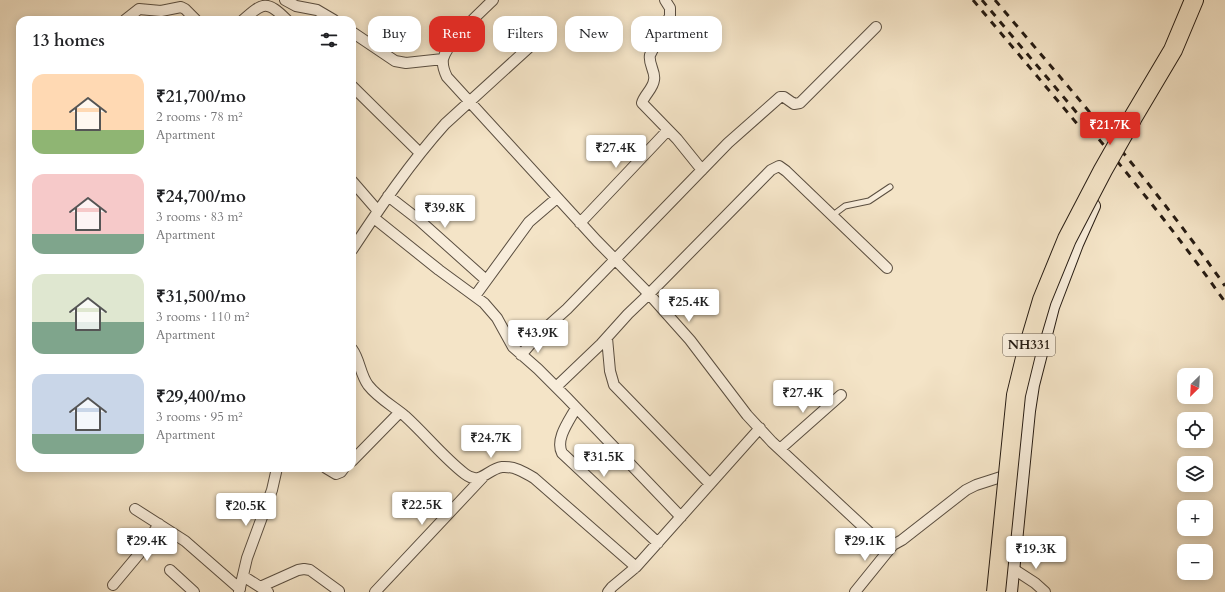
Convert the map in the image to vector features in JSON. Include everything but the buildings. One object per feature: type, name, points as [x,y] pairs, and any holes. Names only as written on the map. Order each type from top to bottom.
[{"type":"highway","name":"NH331","points":[[996,592],[1016,395],[1042,300],[1067,239],[1103,170],[1173,50],[1194,0]]},
{"type":"street","points":[[285,0],[296,6],[317,10],[327,16]]},
{"type":"street","points":[[492,0],[453,42],[444,59],[444,71],[447,77],[580,223],[649,294],[690,340],[747,415],[780,449],[871,534],[880,541],[893,545]]},
{"type":"street","points":[[665,0],[670,8],[670,16],[650,55],[649,60],[654,81],[642,103],[668,130],[702,170]]},
{"type":"street","points":[[1127,144],[1112,136],[1150,77],[1187,0]]},
{"type":"street","points":[[1010,592],[1029,404],[1032,385],[1052,307],[1076,244],[1114,163],[1127,144],[1178,51],[1200,0]]},
{"type":"street","points":[[247,16],[260,6],[276,5],[284,16]]},
{"type":"street","points":[[130,16],[139,9],[161,11],[181,7],[192,16]]},
{"type":"street","points":[[521,355],[539,334],[567,309],[728,143],[780,96],[794,104],[800,103],[876,27]]},
{"type":"street","points":[[356,35],[395,61],[406,62],[444,59]]},
{"type":"street","points":[[356,244],[402,176],[445,124],[524,52]]},
{"type":"street","points":[[356,90],[420,154]]},
{"type":"street","points":[[580,223],[668,130]]},
{"type":"street","points":[[992,592],[1011,394],[1021,353],[1037,298],[1061,236],[1104,156],[1114,163]]},
{"type":"street","points":[[556,387],[607,338],[628,314],[771,170],[776,167],[779,166],[786,171],[887,268]]},
{"type":"street","points":[[356,187],[376,215],[439,270],[475,296],[491,310],[497,318],[510,343],[521,355],[556,387],[681,517]]},
{"type":"street","points":[[388,196],[419,220],[486,280]]},
{"type":"street","points":[[475,296],[529,222],[557,198]]},
{"type":"street","points":[[607,338],[610,371],[614,385],[710,484]]},
{"type":"street","points":[[356,355],[368,385],[400,412],[470,478],[476,479],[502,467],[517,469],[534,478],[636,567]]},
{"type":"street","points":[[780,449],[840,395]]},
{"type":"street","points":[[576,408],[559,441],[559,448],[562,453],[658,543]]},
{"type":"street","points":[[356,456],[400,412]]},
{"type":"street","points":[[608,592],[636,567],[760,428]]},
{"type":"street","points":[[135,509],[185,541],[240,590],[251,543],[272,490],[276,472]]},
{"type":"street","points":[[375,592],[485,475]]},
{"type":"street","points":[[855,592],[893,545],[902,540],[966,490],[976,485],[1004,476]]},
{"type":"street","points":[[113,585],[139,554],[159,524]]},
{"type":"street","points":[[1012,568],[1035,583],[1045,592]]},
{"type":"street","points":[[243,576],[264,590],[298,570],[304,569],[310,570],[339,591]]},
{"type":"street","points":[[170,570],[194,592]]},
{"type":"lane","points":[[833,216],[844,206],[869,201],[890,187]]},
{"type":"railway","points":[[973,0],[1079,126]]},
{"type":"railway","points":[[982,0],[1137,186],[1197,263],[1225,302]]},
{"type":"railway","points":[[995,0],[1084,105],[1171,212],[1225,286]]}]
